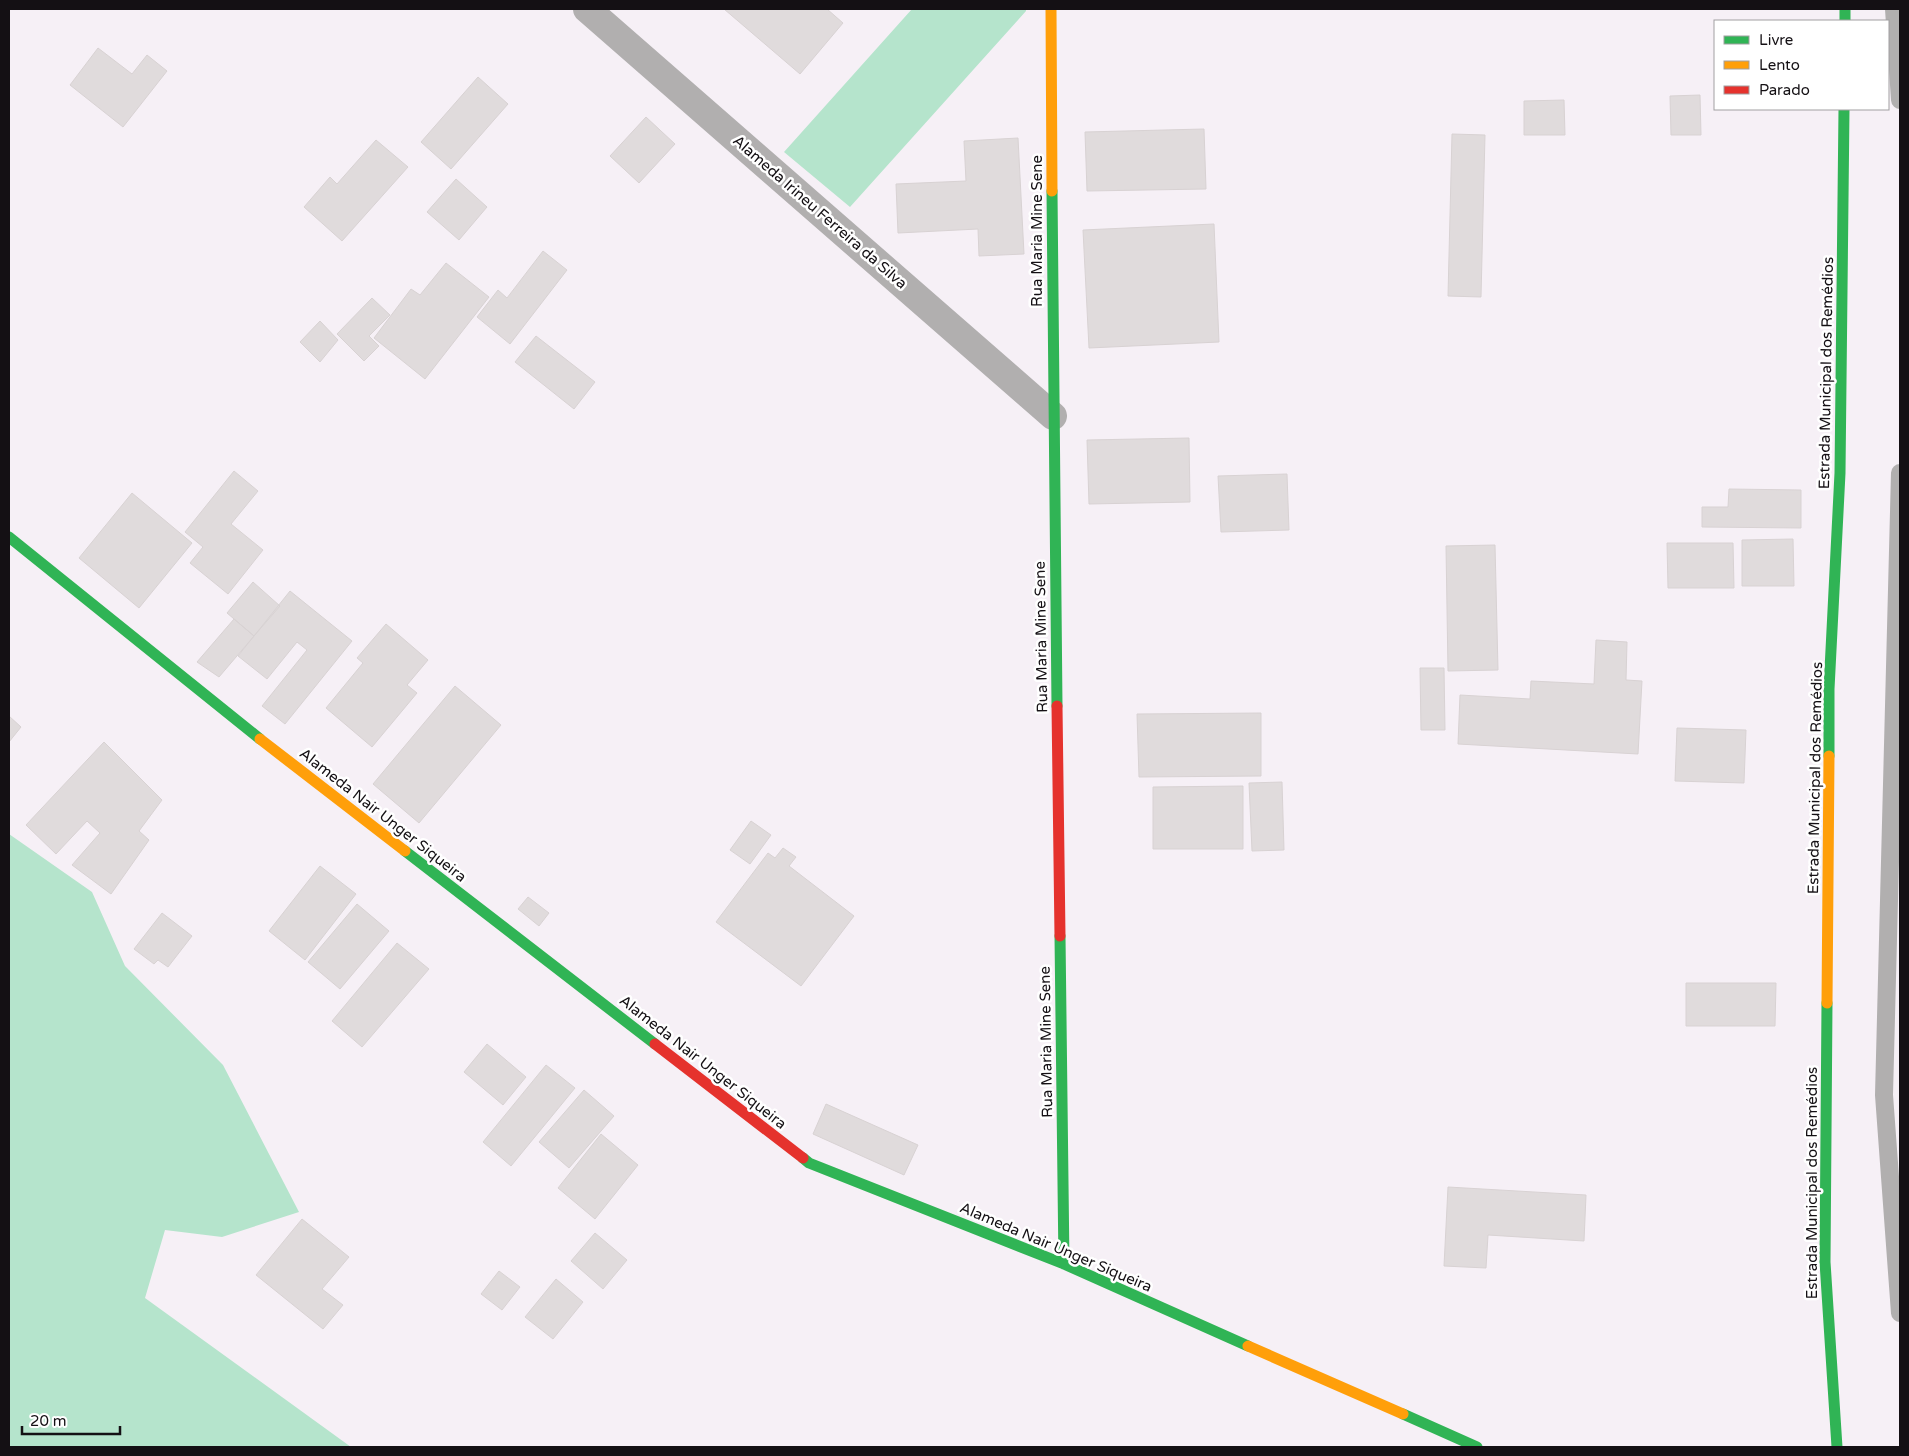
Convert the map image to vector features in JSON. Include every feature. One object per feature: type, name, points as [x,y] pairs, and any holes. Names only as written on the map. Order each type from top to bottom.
[{"type":"street","name":"Alameda Irineu Ferreira da Silva","points":[[587,9],[1053,416]]},
{"type":"street","name":"Rua Maria Mine Sene","points":[[1052,9],[1053,416],[1064,1264]]},
{"type":"street","name":"Estrada Municipal dos Remédios","points":[[1837,1447],[1825,1252],[1830,689],[1840,473],[1844,110]]},
{"type":"street","name":"Alameda Nair Unger Siqueira","points":[[9,537],[239,722],[809,1163],[1064,1264],[1477,1447]]},
{"type":"lane","points":[[1894,9],[1900,100]]},
{"type":"lane","points":[[1900,473],[1884,1095],[1900,1313]]},
{"type":"green space","points":[[912,9],[1026,9],[1026,11],[850,207],[784,152]]},
{"type":"green space","points":[[9,834],[92,892],[125,966],[223,1065],[299,1212],[222,1237],[165,1230],[145,1298],[351,1447],[9,1447]]},
{"type":"building","points":[[724,9],[827,9],[843,23],[800,74]]},
{"type":"building","points":[[98,48],[132,74],[147,55],[167,71],[123,127],[70,85]]},
{"type":"building","points":[[478,77],[508,104],[451,169],[421,142]]},
{"type":"building","points":[[1700,95],[1701,135],[1671,135],[1670,96]]},
{"type":"building","points":[[1564,100],[1565,135],[1524,135],[1524,101]]},
{"type":"building","points":[[646,117],[675,144],[639,183],[610,156]]},
{"type":"building","points":[[1204,129],[1206,189],[1087,191],[1085,132]]},
{"type":"building","points":[[1452,134],[1485,135],[1481,297],[1448,296]]},
{"type":"building","points":[[1018,138],[1024,254],[979,256],[978,229],[898,233],[896,184],[966,181],[964,141]]},
{"type":"building","points":[[376,140],[408,167],[342,241],[304,207],[330,177],[337,184]]},
{"type":"building","points":[[456,179],[487,207],[459,240],[427,212]]},
{"type":"building","points":[[1214,224],[1219,342],[1089,348],[1083,230]]},
{"type":"building","points":[[543,251],[567,270],[510,344],[477,317],[498,290],[507,298]]},
{"type":"building","points":[[446,263],[489,297],[425,379],[374,338],[411,289],[420,295]]},
{"type":"building","points":[[372,298],[390,315],[369,336],[379,346],[364,361],[337,334]]},
{"type":"building","points":[[320,321],[338,340],[320,362],[300,342]]},
{"type":"building","points":[[536,336],[595,382],[574,409],[515,362]]},
{"type":"building","points":[[1189,438],[1190,502],[1089,504],[1087,440]]},
{"type":"building","points":[[234,471],[258,491],[231,524],[263,550],[228,594],[190,563],[203,547],[185,532]]},
{"type":"building","points":[[1287,474],[1289,530],[1221,532],[1218,476]]},
{"type":"building","points":[[1729,489],[1801,490],[1801,528],[1702,527],[1702,507],[1728,507]]},
{"type":"building","points":[[132,493],[192,543],[139,608],[79,558]]},
{"type":"building","points":[[1793,539],[1794,586],[1742,586],[1742,540]]},
{"type":"building","points":[[1667,543],[1733,543],[1734,588],[1668,588]]},
{"type":"building","points":[[1495,545],[1498,670],[1448,671],[1446,546]]},
{"type":"building","points":[[253,582],[280,606],[254,636],[227,613]]},
{"type":"building","points":[[290,591],[352,641],[285,724],[262,706],[307,650],[297,642],[267,679],[238,656]]},
{"type":"building","points":[[234,619],[254,636],[219,677],[197,662]]},
{"type":"building","points":[[386,624],[428,660],[407,685],[417,693],[372,747],[326,708],[363,663],[357,658]]},
{"type":"building","points":[[1596,640],[1627,642],[1626,680],[1642,681],[1638,754],[1458,744],[1460,695],[1530,699],[1531,681],[1594,684]]},
{"type":"building","points":[[1420,668],[1444,668],[1445,730],[1421,730]]},
{"type":"building","points":[[455,686],[501,725],[419,823],[373,784]]},
{"type":"building","points":[[1261,713],[1261,776],[1139,777],[1137,714]]},
{"type":"building","points":[[9,716],[21,727],[9,742]]},
{"type":"building","points":[[1677,728],[1746,730],[1744,783],[1675,781]]},
{"type":"building","points":[[104,742],[162,800],[139,831],[149,840],[111,894],[72,865],[100,833],[87,821],[56,854],[26,825]]},
{"type":"building","points":[[1282,782],[1284,850],[1252,851],[1249,783]]},
{"type":"building","points":[[1243,786],[1243,849],[1153,849],[1153,787]]},
{"type":"building","points":[[751,821],[771,835],[750,864],[730,850]]},
{"type":"building","points":[[783,848],[796,857],[789,866],[854,916],[801,986],[716,922],[768,853],[775,858]]},
{"type":"building","points":[[320,866],[356,894],[305,960],[269,931]]},
{"type":"building","points":[[528,897],[549,913],[539,926],[518,909]]},
{"type":"building","points":[[357,904],[389,931],[340,989],[308,962]]},
{"type":"building","points":[[162,913],[192,936],[168,967],[158,960],[154,964],[134,949]]},
{"type":"building","points":[[397,943],[429,969],[362,1047],[332,1021]]},
{"type":"building","points":[[1686,983],[1776,983],[1775,1026],[1686,1026]]},
{"type":"building","points":[[487,1044],[526,1077],[503,1105],[464,1072]]},
{"type":"building","points":[[546,1065],[575,1088],[511,1166],[483,1142]]},
{"type":"building","points":[[584,1090],[614,1116],[569,1168],[539,1142]]},
{"type":"building","points":[[826,1104],[918,1145],[904,1175],[813,1134]]},
{"type":"building","points":[[601,1134],[638,1165],[595,1219],[558,1188]]},
{"type":"building","points":[[1448,1187],[1586,1195],[1584,1241],[1488,1235],[1486,1268],[1444,1266]]},
{"type":"building","points":[[302,1219],[349,1257],[322,1289],[343,1305],[323,1329],[256,1275]]},
{"type":"building","points":[[595,1233],[627,1260],[603,1289],[571,1261]]},
{"type":"building","points":[[499,1271],[520,1287],[502,1310],[481,1294]]},
{"type":"building","points":[[556,1279],[583,1302],[553,1339],[525,1317]]},
{"type":"traffic: fast","points":[[1845,9],[1845,20]]},
{"type":"traffic: fast","points":[[1829,756],[1829,689],[1840,473],[1844,110]]},
{"type":"traffic: fast","points":[[1052,191],[1057,706]]},
{"type":"traffic: fast","points":[[9,537],[260,739]]},
{"type":"traffic: fast","points":[[405,851],[655,1044]]},
{"type":"traffic: fast","points":[[1060,936],[1064,1264]]},
{"type":"traffic: fast","points":[[1827,1003],[1825,1262],[1837,1447]]},
{"type":"traffic: fast","points":[[803,1158],[809,1163],[1064,1264],[1248,1346]]},
{"type":"traffic: fast","points":[[1403,1414],[1477,1447]]},
{"type":"traffic: slow","points":[[1051,9],[1052,191]]},
{"type":"traffic: slow","points":[[260,739],[405,851]]},
{"type":"traffic: slow","points":[[1827,1003],[1829,756]]},
{"type":"traffic: slow","points":[[1248,1346],[1403,1414]]},
{"type":"traffic: jam","points":[[1057,706],[1060,936]]},
{"type":"traffic: jam","points":[[655,1044],[803,1158]]}]
